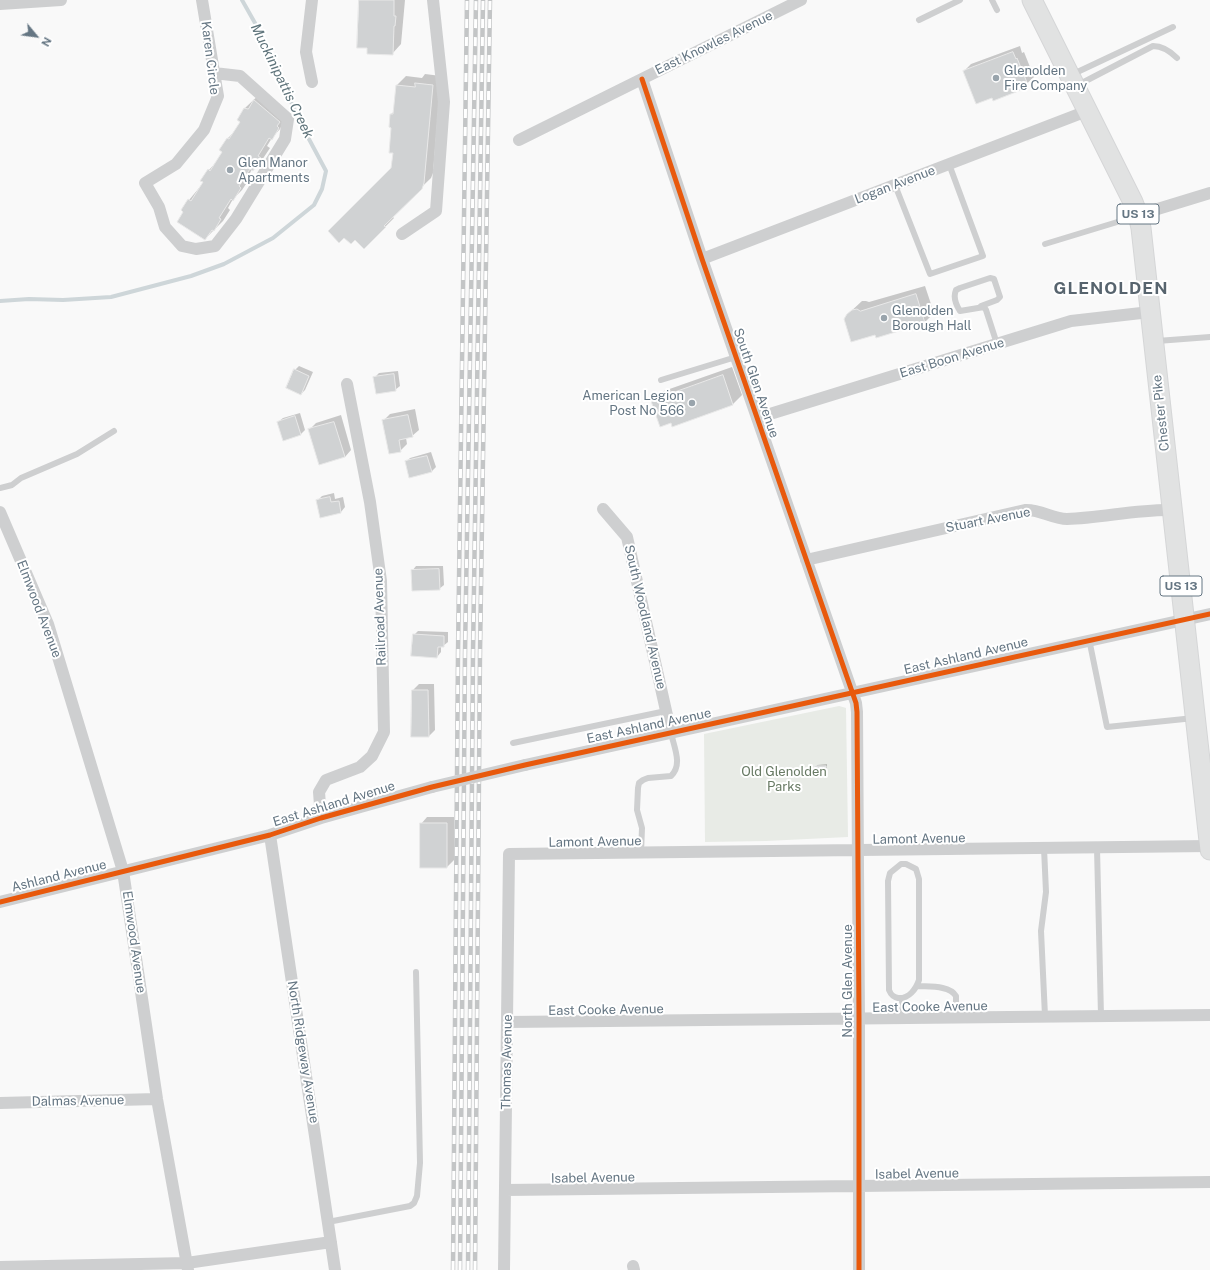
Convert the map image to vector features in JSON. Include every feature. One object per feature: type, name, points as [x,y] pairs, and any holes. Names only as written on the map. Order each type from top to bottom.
[{"type":"main road","name":"Chester Pike","points":[[1032,0],[1133,202],[1138,215],[1210,850]]},
{"type":"street","points":[[0,4],[61,0]]},
{"type":"street","name":"Karen Circle","points":[[202,0],[214,73],[218,96],[204,130],[176,164],[145,183],[159,207],[166,227],[182,246],[196,249],[215,246],[236,219],[285,139],[288,119],[240,76],[214,73]]},
{"type":"street","points":[[312,0],[306,52],[312,82]]},
{"type":"street","points":[[402,234],[436,211],[444,102],[433,0]]},
{"type":"street","name":"East Knowles Avenue","points":[[519,140],[801,0]]},
{"type":"street","name":"South Glen Avenue","points":[[642,79],[702,259],[853,693]]},
{"type":"street","name":"Logan Avenue","points":[[702,259],[1087,111]]},
{"type":"street","points":[[1138,215],[1210,193]]},
{"type":"street","name":"East Boon Avenue","points":[[757,418],[1071,321],[1150,312]]},
{"type":"street","name":"Railroad Avenue","points":[[320,818],[319,792],[326,780],[360,767],[372,756],[384,732],[381,581],[370,502],[347,384]]},
{"type":"street","name":"South Woodland Avenue","points":[[603,509],[628,537],[670,733]]},
{"type":"street","name":"Stuart Avenue","points":[[806,560],[1025,510],[1036,511],[1065,519],[1154,510],[1172,510]]},
{"type":"street","name":"Elmwood Avenue","points":[[0,512],[48,624],[123,871],[157,1100],[187,1266]]},
{"type":"street","name":"East Ashland Avenue","points":[[123,871],[270,835],[320,818],[432,787],[525,765],[1210,614]]},
{"type":"street","name":"North Glen Avenue","points":[[853,693],[857,712],[859,1270]]},
{"type":"street","name":"North Ridgeway Avenue","points":[[270,835],[335,1270]]},
{"type":"street","name":"Lamont Avenue","points":[[509,854],[1210,846]]},
{"type":"street","name":"Thomas Avenue","points":[[504,1270],[509,854]]},
{"type":"street","name":"Ashland Avenue","points":[[0,902],[123,871]]},
{"type":"street","name":"East Cooke Avenue","points":[[507,1022],[1210,1015]]},
{"type":"street","name":"Dalmas Avenue","points":[[0,1102],[157,1100]]},
{"type":"street","name":"Isabel Avenue","points":[[505,1190],[1210,1182]]},
{"type":"street","points":[[0,1267],[187,1266],[331,1242]]},
{"type":"lane","points":[[919,20],[960,0]]},
{"type":"lane","points":[[992,0],[997,10]]},
{"type":"lane","points":[[1072,81],[1173,27]]},
{"type":"lane","points":[[1072,81],[1149,47],[1158,46],[1164,48],[1170,51],[1177,58]]},
{"type":"lane","points":[[895,185],[930,274],[983,256],[948,164]]},
{"type":"lane","points":[[1045,244],[1138,215]]},
{"type":"lane","points":[[981,306],[998,300],[1000,297],[994,279],[990,278],[956,290],[954,295],[960,311],[981,306],[984,307],[997,344]]},
{"type":"lane","points":[[1153,342],[1210,337]]},
{"type":"lane","points":[[661,380],[736,357]]},
{"type":"lane","points":[[0,488],[12,485],[21,478],[77,454],[114,431]]},
{"type":"lane","points":[[1089,640],[1107,727],[1195,718]]},
{"type":"lane","points":[[513,742],[666,711]]},
{"type":"lane","points":[[641,853],[642,828],[637,810],[639,783],[643,780],[671,776],[675,772],[677,762],[670,733]]},
{"type":"lane","points":[[1044,848],[1046,892],[1041,931],[1045,1016]]},
{"type":"lane","points":[[1097,848],[1101,1016]]},
{"type":"lane","points":[[906,850],[906,864]]},
{"type":"lane","points":[[901,864],[906,864],[916,869],[919,879],[919,980],[917,986],[908,996],[902,998],[894,997],[889,990],[888,881],[890,873],[901,864]]},
{"type":"lane","points":[[328,1222],[410,1206],[414,1203],[417,1196],[420,1163],[416,972]]},
{"type":"lane","points":[[917,986],[951,990],[956,996],[956,1017]]},
{"type":"lane","points":[[902,998],[902,1018]]},
{"type":"green space","name":"Old Glenolden Parks","points":[[839,706],[846,708],[848,837],[705,842],[704,734]]},
{"type":"building","points":[[359,0],[394,0],[394,16],[396,16],[394,26],[393,55],[367,54],[367,48],[357,48]]},
{"type":"building","name":"Glenolden Fire Company","points":[[1013,52],[1028,85],[1021,87],[1021,90],[993,101],[992,98],[976,104],[963,71]]},
{"type":"building","points":[[415,83],[433,85],[424,183],[422,189],[384,226],[386,227],[364,249],[355,240],[351,244],[344,238],[339,243],[328,231],[391,168],[393,153],[389,153],[391,128],[389,127],[390,114],[393,114],[396,85],[415,87]]},
{"type":"building","name":"Glen Manor Apartments","points":[[254,100],[280,122],[277,126],[279,128],[272,140],[269,138],[258,156],[261,158],[253,171],[250,169],[239,186],[241,188],[233,201],[231,199],[219,218],[221,219],[214,231],[212,230],[205,240],[177,222],[183,212],[181,210],[188,199],[191,201],[203,182],[200,181],[208,169],[210,171],[222,152],[219,150],[227,138],[229,139],[240,122],[237,120],[244,108],[248,109]]},
{"type":"building","name":"Glenolden Borough Hall","points":[[916,294],[925,323],[876,338],[875,335],[851,342],[844,319],[852,310],[857,309],[860,311]]},
{"type":"building","points":[[294,369],[309,376],[301,395],[286,388]]},
{"type":"building","points":[[394,374],[396,391],[376,394],[373,377]]},
{"type":"building","name":"American Legion Post No 566","points":[[723,375],[733,405],[672,427],[671,423],[660,427],[651,401]]},
{"type":"building","points":[[408,415],[413,437],[399,440],[401,452],[389,454],[382,420]]},
{"type":"building","points":[[295,416],[301,435],[283,441],[277,422]]},
{"type":"building","points":[[334,422],[345,457],[319,465],[308,429]]},
{"type":"building","points":[[427,456],[432,472],[409,478],[405,461]]},
{"type":"building","points":[[330,497],[331,502],[339,501],[341,513],[320,518],[316,500]]},
{"type":"building","points":[[439,569],[440,590],[412,591],[411,570]]},
{"type":"building","points":[[413,634],[444,636],[444,647],[438,647],[437,658],[411,656]]},
{"type":"building","points":[[412,690],[428,690],[429,737],[411,737]]},
{"type":"building","points":[[815,766],[826,766],[826,777],[815,778]]},
{"type":"building","points":[[420,823],[447,823],[447,868],[420,868]]},
{"type":"waterway","name":"Muckinipattis Creek","points":[[0,301],[29,299],[63,300],[111,297],[191,276],[224,264],[273,238],[314,205],[322,189],[326,171],[302,126],[255,23],[242,0]]},
{"type":"railway","points":[[453,1270],[458,653],[467,0]]},
{"type":"railway","points":[[460,1270],[465,653],[476,0]]},
{"type":"railway","points":[[468,1270],[473,653],[483,0]]},
{"type":"railway","points":[[475,1270],[480,653],[490,0]]},
{"type":"cycle path","points":[[642,79],[702,259],[856,703],[859,1019],[859,1270]]},
{"type":"cycle path","points":[[0,902],[270,835],[321,818],[432,787],[525,765],[1210,614]]},
{"type":"place","name":"Glenolden Fire Company","points":[[996,78]]},
{"type":"place","name":"Glen Manor Apartments","points":[[230,170]]},
{"type":"place","name":"Glenolden Borough Hall","points":[[884,318]]},
{"type":"place","name":"American Legion Post No 566","points":[[692,403]]},
{"type":"district","name":"GLENOLDEN","points":[[1111,289]]}]
